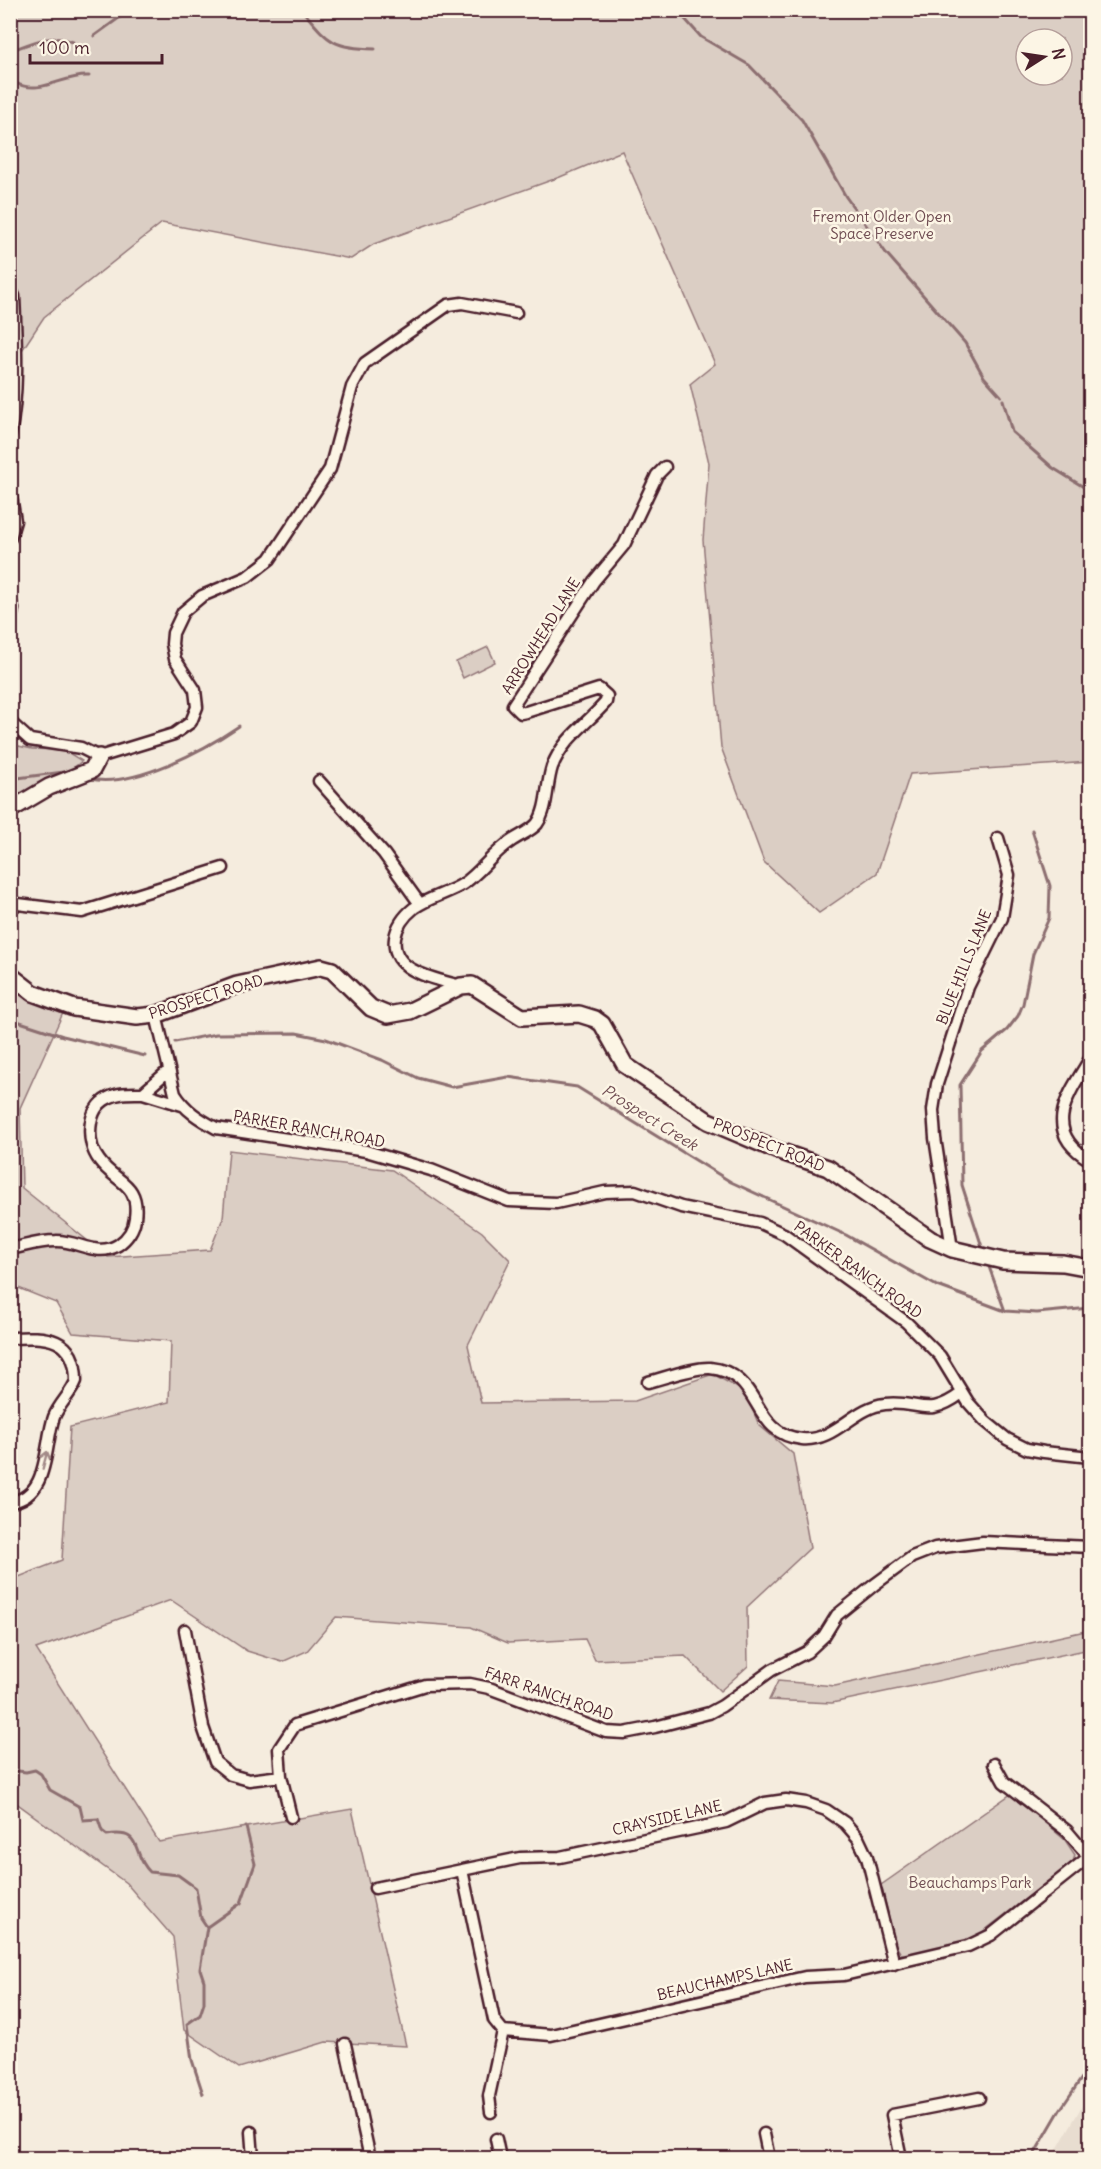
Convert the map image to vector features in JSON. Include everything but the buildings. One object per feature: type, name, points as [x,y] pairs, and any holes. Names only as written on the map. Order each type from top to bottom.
[{"type":"street","points":[[10,288],[14,296],[16,355],[15,409],[10,435]]},
{"type":"street","points":[[10,722],[30,740],[81,748],[99,757],[174,734],[190,722],[197,707],[195,690],[175,659],[172,644],[173,633],[183,612],[202,596],[247,577],[270,559],[330,469],[352,387],[365,363],[448,305],[462,303],[516,313]]},
{"type":"street","name":"ARROWHEAD LANE","points":[[461,986],[425,976],[402,962],[396,955],[394,946],[400,922],[420,904],[463,884],[508,843],[536,826],[543,814],[552,768],[559,752],[568,737],[606,702],[605,691],[599,688],[520,713],[513,705],[594,581],[624,545],[657,475],[665,467]]},
{"type":"street","points":[[10,490],[15,521],[10,538]]},
{"type":"street","points":[[10,600],[13,609],[10,622]]},
{"type":"street","points":[[10,810],[49,788],[92,770],[99,757]]},
{"type":"street","points":[[319,781],[384,854],[420,904]]},
{"type":"street","name":"BLUE HILLS LANE","points":[[952,1249],[935,1138],[933,1110],[937,1084],[968,987],[1002,918],[1009,875],[998,838]]},
{"type":"street","points":[[10,903],[82,912],[223,868]]},
{"type":"street","name":"PROSPECT ROAD","points":[[10,975],[33,993],[74,1008],[131,1016],[156,1015],[237,985],[321,967],[332,970],[371,1008],[388,1015],[410,1011],[461,986],[472,985],[522,1017],[579,1014],[602,1024],[626,1065],[708,1121],[776,1150],[828,1168],[930,1239],[952,1249],[1002,1261],[1063,1263],[1090,1268]]},
{"type":"street","name":"PARKER RANCH ROAD","points":[[156,1015],[175,1094],[182,1105],[216,1128],[366,1151],[431,1170],[509,1201],[556,1203],[605,1192],[635,1191],[681,1207],[760,1223],[801,1245],[906,1322],[940,1356],[962,1393],[985,1421],[1007,1439],[1027,1449],[1090,1457]]},
{"type":"street","points":[[1090,1059],[1064,1104],[1062,1117],[1071,1147],[1090,1160]]},
{"type":"street","points":[[10,1249],[58,1240],[86,1249],[111,1248],[128,1235],[135,1221],[136,1204],[133,1195],[128,1186],[99,1161],[91,1144],[90,1125],[98,1107],[106,1099],[123,1093],[143,1093],[168,1071]]},
{"type":"street","name":"PARKER RANCH ROAD","points":[[143,1093],[182,1105]]},
{"type":"street","points":[[10,1338],[42,1336],[54,1340],[72,1360],[76,1382],[54,1416],[39,1482],[29,1494],[10,1502]]},
{"type":"street","points":[[648,1382],[707,1368],[727,1371],[741,1379],[764,1418],[776,1430],[801,1439],[815,1439],[828,1434],[868,1409],[883,1404],[901,1404],[923,1409],[939,1406],[962,1393]]},
{"type":"street","name":"FARR RANCH ROAD","points":[[291,1817],[281,1776],[279,1749],[295,1725],[425,1685],[471,1684],[606,1732],[624,1732],[709,1713],[772,1670],[807,1652],[824,1636],[837,1615],[912,1557],[935,1548],[983,1542],[1090,1547]]},
{"type":"street","points":[[185,1630],[203,1727],[215,1762],[231,1775],[249,1780],[281,1776]]},
{"type":"street","points":[[994,1764],[1004,1782],[1067,1831],[1090,1856]]},
{"type":"street","name":"CRAYSIDE LANE","points":[[375,1888],[520,1858],[560,1857],[726,1822],[765,1803],[786,1800],[806,1803],[826,1810],[845,1823],[858,1838],[867,1857],[894,1964]]},
{"type":"street","name":"BEAUCHAMPS LANE","points":[[503,2031],[551,2034],[805,1977],[844,1976],[968,1946],[991,1935],[1090,1856]]},
{"type":"street","points":[[462,1870],[494,2020],[503,2031],[489,2096],[491,2112]]},
{"type":"street","points":[[345,2044],[370,2158]]},
{"type":"street","points":[[901,2158],[892,2115],[979,2098]]},
{"type":"street","points":[[252,2132],[253,2158]]},
{"type":"street","points":[[764,2134],[769,2158]]},
{"type":"street","points":[[496,2139],[500,2158]]},
{"type":"shaded area","points":[[1090,2092],[1090,2137],[1077,2158],[1052,2158]]},
{"type":"green space","name":"Fremont Older Open Space Preserve","points":[[10,11],[1090,11],[1090,762],[910,774],[877,873],[819,913],[764,862],[721,747],[703,540],[709,463],[690,384],[715,364],[622,151],[560,177],[374,244],[351,259],[162,223],[44,317],[11,367]]},
{"type":"green space","points":[[488,647],[495,662],[463,678],[456,662]]},
{"type":"green space","points":[[10,739],[14,745],[32,749],[64,750],[82,761],[57,778],[11,800]]},
{"type":"green space","points":[[11,983],[31,1000],[63,1013],[20,1108],[22,1188],[108,1257],[210,1250],[223,1218],[229,1150],[392,1170],[482,1232],[510,1260],[468,1345],[481,1403],[635,1401],[713,1374],[745,1392],[759,1425],[793,1454],[810,1548],[747,1607],[748,1666],[720,1691],[685,1656],[595,1660],[585,1639],[508,1643],[471,1627],[336,1617],[307,1651],[282,1662],[247,1651],[171,1600],[36,1649],[159,1842],[352,1809],[406,2046],[326,2042],[239,2068],[184,2030],[173,1937],[126,1883],[11,1799],[11,1580],[62,1560],[70,1427],[169,1402],[171,1341],[73,1333],[56,1303],[11,1285]]},
{"type":"green space","points":[[1090,1630],[1090,1649],[832,1703],[769,1700],[778,1681],[835,1686]]},
{"type":"green space","name":"Beauchamps Park","points":[[1011,1794],[1065,1840],[1075,1855],[1073,1862],[976,1937],[961,1943],[908,1955],[901,1954],[896,1946],[881,1885]]},
{"type":"waterway","points":[[94,36],[130,10]]},
{"type":"waterway","points":[[302,10],[332,41],[349,47],[375,49]]},
{"type":"waterway","points":[[677,10],[701,37],[749,65],[802,120],[846,197],[886,253],[965,343],[984,377],[1001,396]]},
{"type":"waterway","points":[[10,51],[49,39],[57,38],[73,42]]},
{"type":"waterway","points":[[10,69],[13,78]]},
{"type":"waterway","points":[[16,83],[34,87],[89,76]]},
{"type":"waterway","points":[[1003,400],[1012,432],[1053,468],[1090,491]]},
{"type":"waterway","points":[[90,779],[108,780],[147,773],[188,756],[239,726]]},
{"type":"waterway","points":[[10,779],[71,771]]},
{"type":"waterway","points":[[983,1250],[962,1185],[960,1085],[982,1051],[1007,1030],[1018,1016],[1023,1004],[1033,954],[1049,918],[1050,886],[1032,830]]},
{"type":"waterway","name":"Prospect Creek","points":[[10,1016],[20,1022],[63,1036],[145,1056]]},
{"type":"waterway","name":"Prospect Creek","points":[[175,1042],[216,1034],[296,1033],[326,1039],[382,1060],[418,1078],[452,1087],[508,1077],[577,1087],[731,1182],[846,1235],[935,1285],[1005,1311],[1037,1313],[1090,1308]]},
{"type":"waterway","points":[[988,1264],[1005,1311]]},
{"type":"waterway","points":[[10,1770],[26,1772],[35,1770],[41,1774],[50,1790],[80,1807],[83,1820],[98,1819],[102,1831],[107,1835],[119,1834],[132,1839],[144,1865],[150,1872],[178,1875],[196,1888],[201,1918],[207,1927],[200,1969],[204,1981],[204,2003],[200,2015],[187,2024],[192,2060],[203,2094]]},
{"type":"waterway","points":[[207,1927],[241,1903],[255,1864],[246,1827]]},
{"type":"waterway","name":"Prospect Creek","points":[[1032,2158],[1060,2110],[1090,2066]]}]
